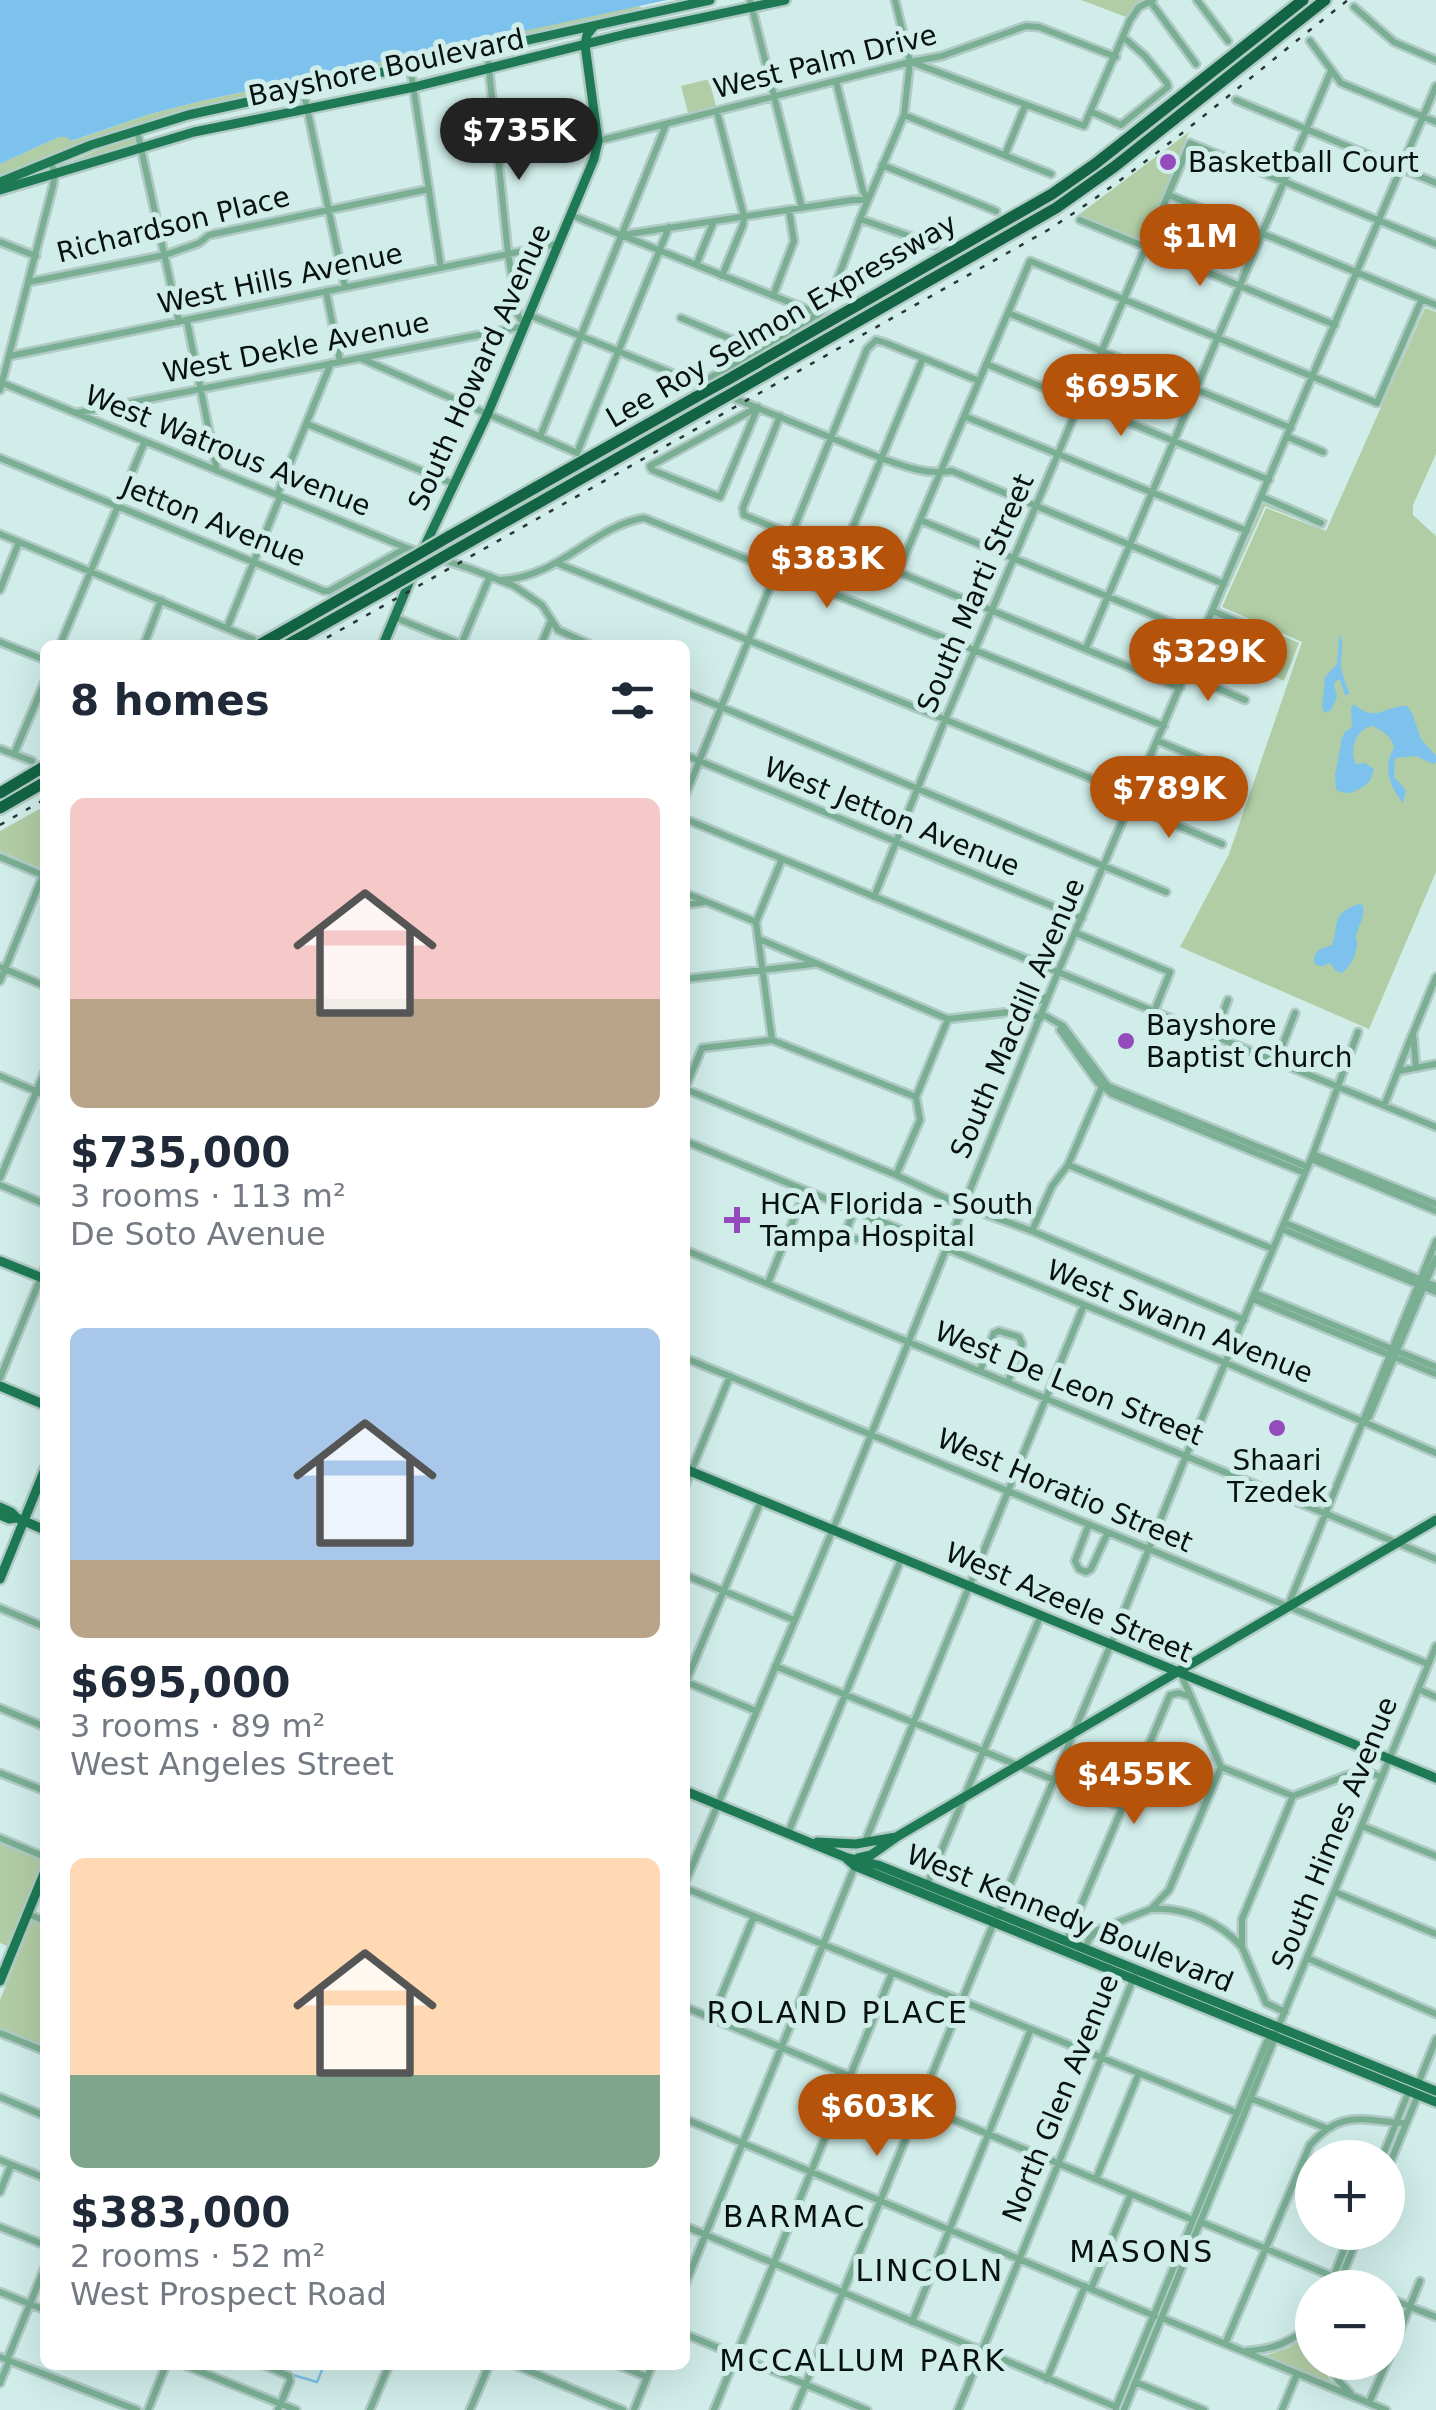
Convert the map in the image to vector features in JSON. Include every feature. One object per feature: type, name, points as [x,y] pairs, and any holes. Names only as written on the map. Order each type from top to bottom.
[{"type":"highway","name":"Lee Roy Selmon Expressway","points":[[296,640],[1056,208],[1326,0]]},
{"type":"highway","name":"Lee Roy Selmon Expressway","points":[[268,640],[1052,194],[1300,2]]},
{"type":"highway","points":[[0,792],[40,769]]},
{"type":"highway","points":[[0,808],[40,785]]},
{"type":"main road","name":"Bayshore Boulevard","points":[[0,188],[50,161],[215,108],[710,0]]},
{"type":"main road","name":"Bayshore Boulevard","points":[[0,188],[194,132],[414,88],[751,4],[785,0]]},
{"type":"main road","points":[[585,44],[594,26]]},
{"type":"main road","points":[[567,31],[581,35],[585,44]]},
{"type":"main road","name":"South Howard Avenue","points":[[385,640],[487,415],[594,159],[598,141],[585,44]]},
{"type":"main road","points":[[0,1261],[40,1273]]},
{"type":"main road","points":[[0,1386],[40,1402]]},
{"type":"main road","name":"West Azeele Street","points":[[690,1471],[1436,1778]]},
{"type":"main road","points":[[0,1579],[40,1480]]},
{"type":"main road","points":[[0,1507],[21,1520]]},
{"type":"main road","points":[[0,1515],[40,1528]]},
{"type":"main road","points":[[845,1856],[871,1856],[898,1836],[1436,1520]]},
{"type":"main road","name":"West Kennedy Boulevard","points":[[690,1793],[927,1885],[995,1918],[1066,1941],[1135,1974],[1259,2020],[1276,2032],[1368,2075],[1415,2090]]},
{"type":"main road","points":[[808,1842],[865,1844],[898,1836]]},
{"type":"main road","points":[[845,1856],[855,1866]]},
{"type":"main road","name":"West Kennedy Boulevard","points":[[855,1866],[995,1918],[1415,2090]]},
{"type":"main road","points":[[0,1982],[40,1883]]},
{"type":"main road","points":[[1415,2090],[1436,2097]]},
{"type":"street","points":[[864,200],[904,114],[910,62],[895,0]]},
{"type":"street","points":[[910,62],[1084,126],[1124,37],[1140,8],[1151,0],[1196,64]]},
{"type":"street","points":[[1198,0],[1228,41]]},
{"type":"street","points":[[751,4],[802,208]]},
{"type":"street","points":[[1354,7],[1394,42],[1436,60]]},
{"type":"street","name":"West Palm Drive","points":[[598,141],[942,56],[1026,26],[1116,58]]},
{"type":"street","points":[[1092,112],[1121,125],[1168,87],[1168,82],[1124,37]]},
{"type":"street","points":[[1310,41],[1341,83],[1436,122]]},
{"type":"street","points":[[487,50],[508,253],[518,315],[524,326]]},
{"type":"street","points":[[410,66],[441,268]]},
{"type":"street","points":[[1086,648],[1332,71]]},
{"type":"street","points":[[700,383],[819,314],[828,305],[864,200],[836,81]]},
{"type":"street","name":"South Macdill Avenue","points":[[690,1874],[1058,972],[1436,86]]},
{"type":"street","points":[[303,90],[344,287]]},
{"type":"street","points":[[1236,100],[1436,183]]},
{"type":"street","points":[[1005,156],[1025,106]]},
{"type":"street","points":[[717,112],[744,216],[722,276]]},
{"type":"street","points":[[904,114],[1052,174]]},
{"type":"street","points":[[540,437],[666,125]]},
{"type":"street","points":[[137,130],[164,255],[201,388],[217,472]]},
{"type":"street","name":"South Marti Street","points":[[874,897],[945,720],[1190,144],[1284,182]]},
{"type":"street","points":[[1,385],[56,173],[50,161]]},
{"type":"street","points":[[882,166],[996,211]]},
{"type":"street","points":[[1284,182],[1436,244]]},
{"type":"street","name":"Richardson Place","points":[[29,282],[164,255],[199,243],[208,235],[429,188]]},
{"type":"street","points":[[1168,195],[1436,305]]},
{"type":"street","points":[[622,236],[864,200]]},
{"type":"street","points":[[773,296],[794,244],[789,210]]},
{"type":"street","points":[[571,215],[819,314]]},
{"type":"street","points":[[860,219],[935,245]]},
{"type":"street","points":[[1080,220],[1335,324]]},
{"type":"street","points":[[696,265],[714,221]]},
{"type":"street","points":[[359,358],[577,453],[669,228]]},
{"type":"street","name":"Richardson Place","points":[[0,242],[36,256]]},
{"type":"street","name":"West Hills Avenue","points":[[10,356],[559,244]]},
{"type":"street","points":[[1180,688],[898,572],[1030,261],[1377,403],[1422,299]]},
{"type":"street","points":[[326,291],[340,361]]},
{"type":"street","points":[[1008,312],[1196,390],[1323,452]]},
{"type":"street","points":[[529,314],[882,458],[920,472],[952,471],[1224,584]]},
{"type":"street","points":[[680,318],[738,342],[748,354]]},
{"type":"street","name":"West Dekle Avenue","points":[[77,413],[524,326]]},
{"type":"street","points":[[690,784],[867,349],[876,340],[979,381]]},
{"type":"street","points":[[780,416],[744,515],[839,554],[922,358]]},
{"type":"street","points":[[226,628],[330,363]]},
{"type":"street","points":[[986,364],[1269,480]]},
{"type":"street","name":"West Watrous Avenue","points":[[1,385],[421,554],[500,580],[534,598],[564,634],[579,640]]},
{"type":"street","points":[[758,407],[720,497],[652,470],[650,466],[758,407]]},
{"type":"street","points":[[964,416],[1247,532]]},
{"type":"street","points":[[307,424],[454,484]]},
{"type":"street","points":[[62,640],[145,441]]},
{"type":"street","name":"Jetton Avenue","points":[[0,458],[329,591],[407,548]]},
{"type":"street","points":[[1262,497],[1321,522]]},
{"type":"street","points":[[500,580],[516,580],[558,563],[625,521],[644,518],[1164,726]]},
{"type":"street","points":[[920,520],[1202,635]]},
{"type":"street","points":[[0,534],[256,640]]},
{"type":"street","points":[[0,590],[20,542]]},
{"type":"street","points":[[558,563],[1134,796]]},
{"type":"street","points":[[464,640],[490,576]]},
{"type":"street","points":[[146,640],[161,600]]},
{"type":"street","points":[[1213,610],[1273,637]]},
{"type":"street","points":[[394,617],[450,640]]},
{"type":"street","points":[[543,640],[551,621]]},
{"type":"street","points":[[0,642],[40,658]]},
{"type":"street","points":[[1186,675],[1245,700]]},
{"type":"street","points":[[14,754],[40,693]]},
{"type":"street","points":[[690,694],[1166,892]]},
{"type":"street","points":[[1158,741],[1226,770]]},
{"type":"street","points":[[0,749],[32,761]]},
{"type":"street","name":"West Jetton Avenue","points":[[690,757],[1082,918]]},
{"type":"street","points":[[1130,806],[1222,844]]},
{"type":"street","points":[[690,821],[1436,1127]]},
{"type":"street","points":[[0,857],[40,874]]},
{"type":"street","points":[[772,1040],[756,922],[782,859]]},
{"type":"street","points":[[0,982],[40,885]]},
{"type":"street","points":[[690,895],[756,922]]},
{"type":"street","points":[[690,904],[706,902]]},
{"type":"street","points":[[1076,933],[1170,972],[1154,1012]]},
{"type":"street","points":[[759,939],[948,1019],[1019,1012],[1041,1016],[1053,1021],[1103,1085],[1436,1208]]},
{"type":"street","points":[[690,978],[817,964]]},
{"type":"street","points":[[3,968],[40,984]]},
{"type":"street","points":[[1384,1106],[1436,978]]},
{"type":"street","points":[[1019,1012],[1049,996]]},
{"type":"street","points":[[1214,1036],[1228,1000]]},
{"type":"street","points":[[1276,1062],[1295,1013]]},
{"type":"street","points":[[896,1175],[920,1120],[916,1097],[948,1019]]},
{"type":"street","points":[[795,2410],[1309,1163],[1358,1032]]},
{"type":"street","points":[[1412,1034],[1416,1068]]},
{"type":"street","points":[[702,1096],[690,1078],[702,1048],[772,1040],[916,1097]]},
{"type":"street","points":[[1398,1071],[1436,1064]]},
{"type":"street","points":[[0,1076],[40,1093]]},
{"type":"street","points":[[1032,1231],[1052,1186],[1068,1166],[1103,1085]]},
{"type":"street","points":[[690,1091],[1244,1320]]},
{"type":"street","points":[[40,1095],[0,1182],[40,1202]]},
{"type":"street","name":"West Swann Avenue","points":[[690,1143],[1436,1453]]},
{"type":"street","points":[[1068,1166],[1273,1249]]},
{"type":"street","points":[[768,1283],[805,1190]]},
{"type":"street","points":[[854,1212],[847,1228],[852,1240],[862,1239],[872,1219]]},
{"type":"street","points":[[1283,1226],[1436,1289]]},
{"type":"street","points":[[1288,1607],[1436,1241]]},
{"type":"street","name":"West De Leon Street","points":[[690,1252],[1436,1559]]},
{"type":"street","points":[[1422,1283],[1436,1258]]},
{"type":"street","points":[[0,1378],[40,1283]]},
{"type":"street","points":[[1254,1296],[1436,1370]]},
{"type":"street","points":[[865,1844],[1084,1306]]},
{"type":"street","points":[[980,1370],[994,1333],[1019,1337],[1022,1344],[1008,1382]]},
{"type":"street","name":"West Horatio Street","points":[[690,1360],[1429,1664]]},
{"type":"street","points":[[690,1466],[730,1376]]},
{"type":"street","points":[[690,1671],[761,1500]]},
{"type":"street","points":[[1089,1524],[1075,1561],[1086,1572],[1091,1570],[1108,1532]]},
{"type":"street","points":[[788,1833],[902,1557]]},
{"type":"street","points":[[690,1577],[794,1620]]},
{"type":"street","points":[[0,1608],[40,1625]]},
{"type":"street","points":[[927,1885],[1041,1614]]},
{"type":"street","name":"South Himes Avenue","points":[[1276,2032],[1436,1646]]},
{"type":"street","points":[[776,1666],[1122,1808]]},
{"type":"street","points":[[1180,1672],[1221,1768],[1293,1796],[1362,1770],[1382,1777]]},
{"type":"street","points":[[690,1685],[756,1711]]},
{"type":"street","points":[[1418,1690],[1436,1697]]},
{"type":"street","points":[[1066,1941],[1170,1695],[1191,1697]]},
{"type":"street","points":[[0,1708],[40,1724]]},
{"type":"street","points":[[1362,1770],[1371,1752]]},
{"type":"street","points":[[1072,1926],[1098,1930],[1150,1909],[1169,1890],[1221,1768]]},
{"type":"street","points":[[0,1773],[40,1789]]},
{"type":"street","points":[[1222,1928],[1236,1925],[1242,1919],[1293,1796]]},
{"type":"street","points":[[1362,1826],[1436,1856]]},
{"type":"street","points":[[0,1838],[40,1854]]},
{"type":"street","points":[[690,2273],[855,1866]]},
{"type":"street","points":[[690,1888],[1237,2113]]},
{"type":"street","points":[[1169,1890],[1170,1900],[1178,1910]]},
{"type":"street","points":[[1334,1892],[1436,1934]]},
{"type":"street","points":[[1150,1909],[1178,1910],[1222,1928],[1242,1947]]},
{"type":"street","points":[[28,1914],[40,1919]]},
{"type":"street","points":[[712,2018],[754,1916]]},
{"type":"street","points":[[1242,1919],[1242,1947],[1266,2003],[1285,2012]]},
{"type":"street","points":[[1085,1949],[1098,1930]]},
{"type":"street","points":[[1307,1958],[1436,2014]]},
{"type":"street","points":[[714,2410],[892,1973]]},
{"type":"street","name":"North Glen Avenue","points":[[958,2410],[1135,1974]]},
{"type":"street","points":[[1259,2020],[1266,2003]]},
{"type":"street","points":[[690,2009],[1313,2270]]},
{"type":"street","points":[[912,2322],[1032,2029]]},
{"type":"street","points":[[0,2032],[40,2049]]},
{"type":"street","points":[[1118,2409],[1276,2032]]},
{"type":"street","points":[[1118,2409],[1142,2366],[1172,2275],[1267,2041],[1276,2032]]},
{"type":"street","points":[[1399,2140],[1436,2039]]},
{"type":"street","points":[[1096,2179],[1139,2074]]},
{"type":"street","points":[[1389,2140],[1415,2090]]},
{"type":"street","points":[[0,2097],[40,2114]]},
{"type":"street","points":[[1250,2098],[1326,2128]]},
{"type":"street","points":[[1226,2344],[1305,2153],[1334,2124],[1372,2118],[1406,2123]]},
{"type":"street","points":[[690,2121],[1295,2373]]},
{"type":"street","points":[[0,2160],[40,2176]]},
{"type":"street","points":[[0,2192],[11,2165]]},
{"type":"street","points":[[1047,2379],[1131,2194]]},
{"type":"street","points":[[0,2227],[40,2243]]},
{"type":"street","points":[[690,2228],[1118,2409]]},
{"type":"street","points":[[0,2383],[5,2359],[40,2279]]},
{"type":"street","points":[[1405,2319],[1420,2282]]},
{"type":"street","points":[[0,2292],[40,2308]]},
{"type":"street","points":[[1405,2305],[1436,2318]]},
{"type":"street","points":[[690,2336],[867,2410]]},
{"type":"street","points":[[1241,2351],[1278,2347],[1295,2338]]},
{"type":"street","points":[[5,2359],[137,2410]]},
{"type":"street","points":[[149,2410],[164,2370]]},
{"type":"street","points":[[196,2370],[280,2407],[296,2410]]},
{"type":"street","points":[[210,2376],[213,2370]]},
{"type":"street","points":[[276,2370],[289,2376],[290,2381],[280,2407]]},
{"type":"street","points":[[370,2410],[387,2370]]},
{"type":"street","points":[[470,2410],[487,2370]]},
{"type":"street","points":[[527,2370],[624,2410]]},
{"type":"street","points":[[630,2370],[647,2377]]},
{"type":"street","points":[[634,2410],[650,2370]]},
{"type":"street","points":[[1282,2410],[1295,2379]]},
{"type":"street","points":[[1312,2380],[1386,2410]]},
{"type":"street","points":[[1338,2380],[1355,2398]]},
{"type":"street","points":[[1369,2403],[1379,2380]]},
{"type":"street","points":[[1135,2382],[1204,2410]]},
{"type":"green space","points":[[1081,0],[1140,0],[1126,17]]},
{"type":"green space","points":[[638,6],[646,10],[185,110],[0,176],[0,164],[59,137],[72,141],[201,101]]},
{"type":"green space","points":[[709,79],[716,106],[688,113],[681,86]]},
{"type":"green space","points":[[1189,132],[1144,242],[1077,216]]},
{"type":"green space","points":[[131,136],[139,144],[70,166],[65,164]]},
{"type":"green space","points":[[1425,308],[1436,312],[1436,454],[1413,505],[1413,515],[1436,536],[1436,872],[1369,1029],[1180,947],[1229,854],[1302,642],[1222,607],[1266,508],[1326,531]]},
{"type":"green space","points":[[1266,493],[1328,520],[1324,529],[1265,506],[1220,606],[1299,643],[1284,681],[1201,644],[1214,614],[1275,640],[1276,635],[1216,609],[1263,501],[1323,526],[1324,521]]},
{"type":"green space","points":[[40,809],[40,868],[0,851],[0,831]]},
{"type":"green space","points":[[0,1843],[40,1859],[40,1865],[7,1946],[0,1943]]},
{"type":"green space","points":[[32,1921],[40,1922],[40,2047],[0,2030],[0,2000]]},
{"type":"green space","points":[[1295,2343],[1295,2368],[1264,2356]]},
{"type":"water","points":[[0,0],[667,0],[201,101],[71,141],[59,137],[0,164]]},
{"type":"water","points":[[1341,636],[1341,669],[1350,694],[1345,695],[1340,680],[1336,681],[1337,697],[1325,713],[1325,677],[1337,664]]},
{"type":"water","points":[[1354,704],[1369,713],[1407,706],[1421,739],[1436,756],[1433,764],[1416,756],[1395,758],[1394,777],[1406,790],[1403,803],[1389,777],[1393,744],[1386,734],[1371,726],[1357,736],[1353,753],[1356,764],[1365,763],[1374,769],[1370,781],[1349,793],[1336,789],[1342,738],[1352,727]]},
{"type":"water","points":[[1358,904],[1363,905],[1363,915],[1350,964],[1342,973],[1330,963],[1318,966],[1314,963],[1315,955],[1332,945],[1340,916]]},
{"type":"waterway","points":[[293,2375],[317,2382],[322,2370]]},
{"type":"railway","points":[[323,640],[1048,230],[1163,148],[1348,0]]},
{"type":"railway","points":[[0,825],[40,802]]},
{"type":"place","name":"Basketball Court","points":[[1168,162]]},
{"type":"place","name":"Bayshore Baptist Church","points":[[1126,1041]]},
{"type":"place","name":"HCA Florida - South Tampa Hospital","points":[[737,1220]]},
{"type":"place","name":"Shaari Tzedek","points":[[1277,1428]]},
{"type":"district","name":"ROLAND PLACE","points":[[838,2013]]},
{"type":"district","name":"BARMAC","points":[[795,2217]]},
{"type":"district","name":"MASONS","points":[[1142,2252]]},
{"type":"district","name":"LINCOLN","points":[[930,2271]]},
{"type":"district","name":"MCCALLUM PARK","points":[[863,2361]]}]
